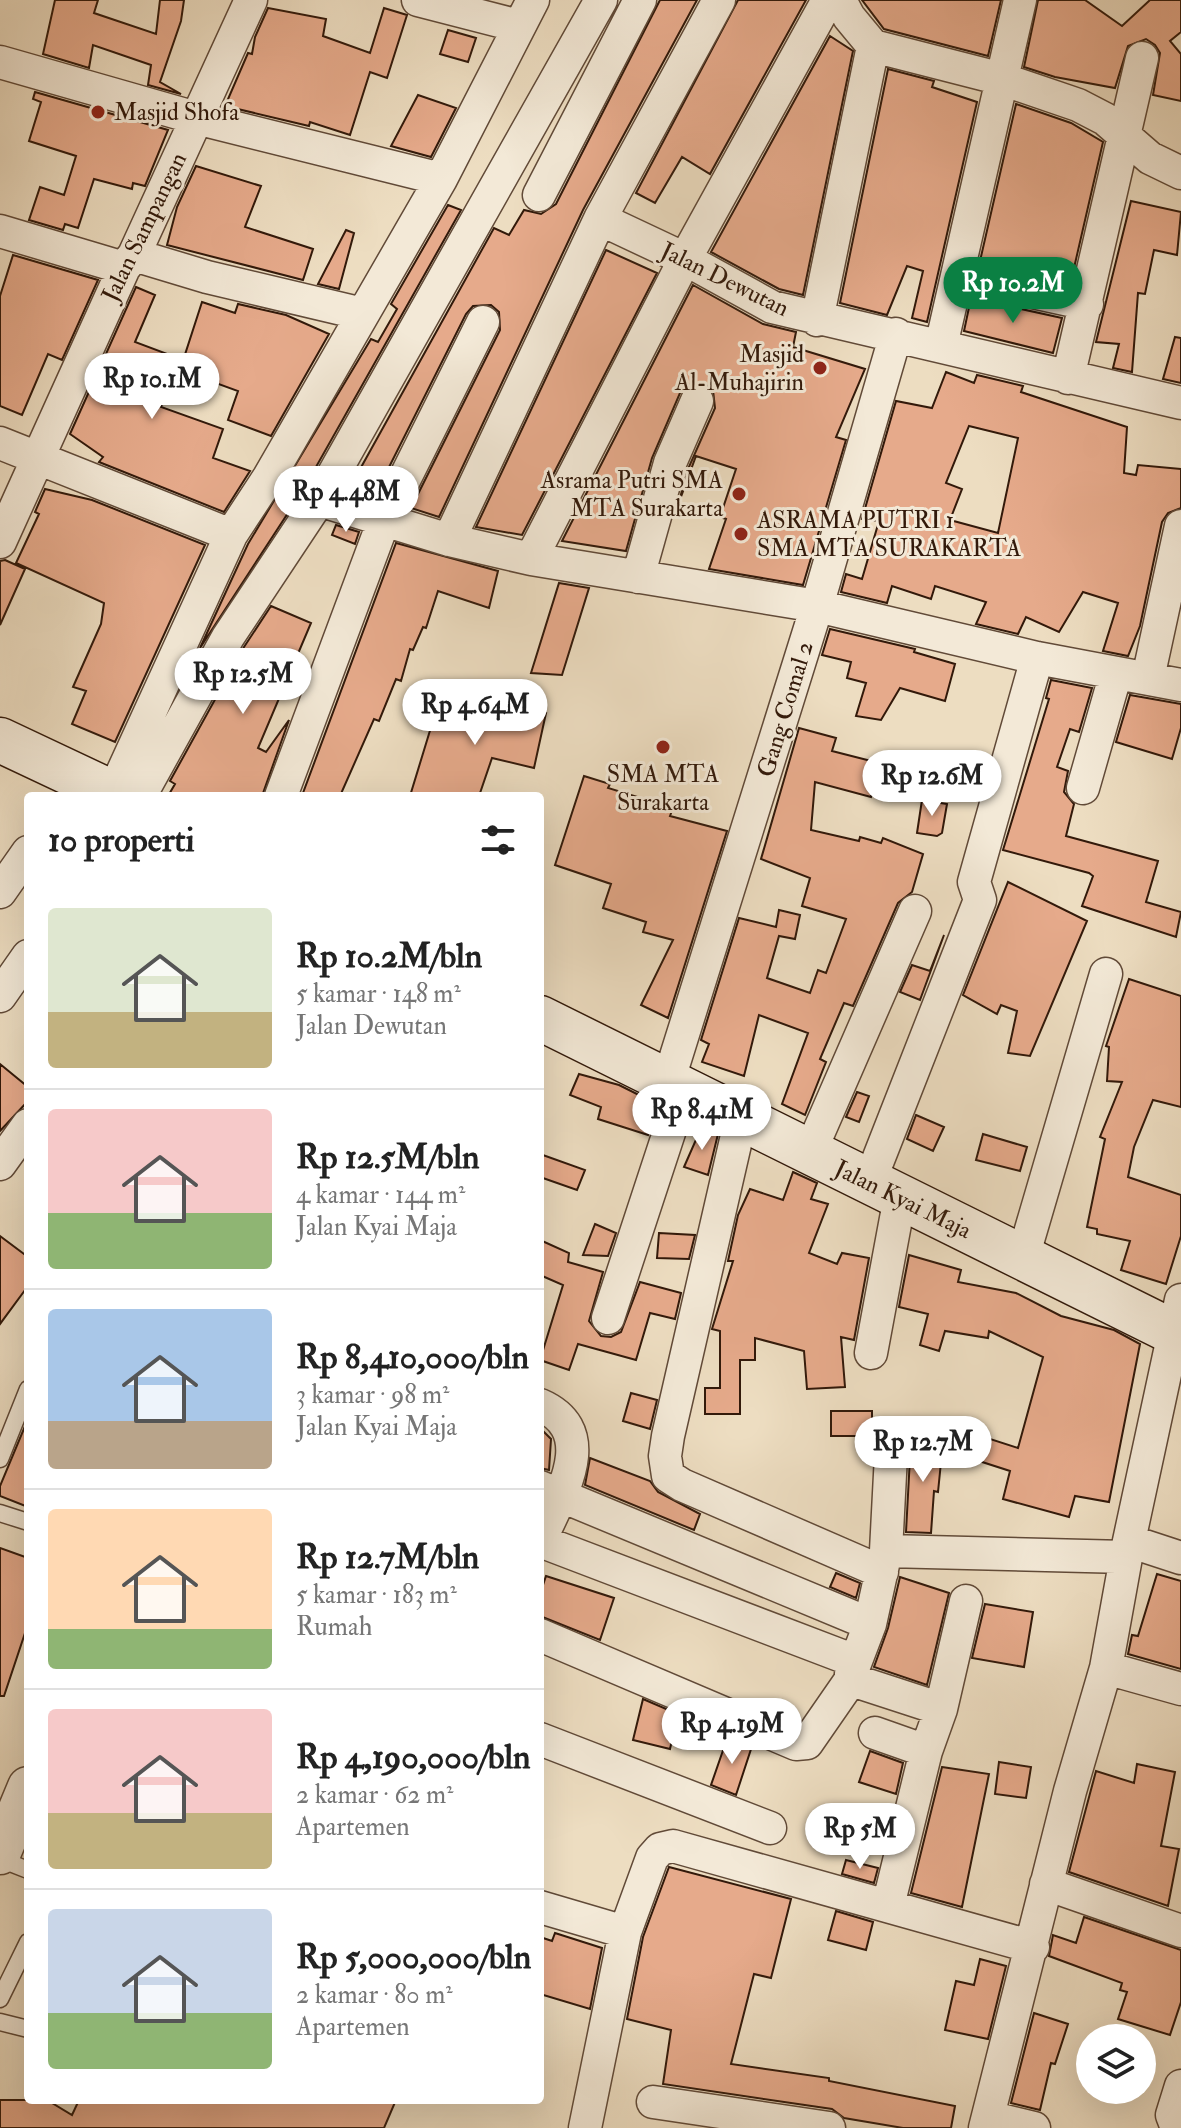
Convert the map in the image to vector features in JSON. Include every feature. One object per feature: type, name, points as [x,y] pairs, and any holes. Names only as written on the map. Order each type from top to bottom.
[{"type":"main road","points":[[0,740],[104,792]]},
{"type":"main road","name":"Jalan Kyai Maja","points":[[544,1020],[1023,1257],[1179,1323]]},
{"type":"street","name":"Jalan Sampangan","points":[[0,542],[251,0]]},
{"type":"street","points":[[104,792],[231,535],[269,477],[441,179],[526,13],[418,0]]},
{"type":"street","points":[[104,792],[228,637],[319,500],[601,0]]},
{"type":"street","points":[[539,195],[640,0]]},
{"type":"street","points":[[449,540],[600,219],[719,0]]},
{"type":"street","points":[[531,559],[685,259],[828,0]]},
{"type":"street","points":[[840,0],[849,17],[873,46],[1002,79],[1078,105],[1105,119],[1150,158],[1181,173]]},
{"type":"street","points":[[941,346],[960,276],[1020,0]]},
{"type":"street","points":[[817,320],[873,46]]},
{"type":"street","points":[[1068,378],[1142,58]]},
{"type":"street","points":[[0,62],[196,118],[441,179]]},
{"type":"street","name":"Jalan Dewutan","points":[[600,219],[685,259],[772,307],[1181,403]]},
{"type":"street","points":[[0,231],[363,314]]},
{"type":"street","points":[[960,276],[1087,304]]},
{"type":"street","points":[[282,792],[384,520],[483,322]]},
{"type":"street","name":"Gang Comal 2","points":[[608,1318],[896,334]]},
{"type":"street","points":[[638,577],[670,463],[697,401]]},
{"type":"street","points":[[0,443],[231,535]]},
{"type":"street","points":[[319,500],[449,540],[531,559],[817,606],[1037,658],[1181,685]]},
{"type":"street","points":[[1148,678],[1181,526]]},
{"type":"street","points":[[871,1353],[884,1190],[980,900],[974,882],[1037,658]]},
{"type":"street","points":[[1083,788],[1116,673]]},
{"type":"street","points":[[0,892],[24,858]]},
{"type":"street","points":[[810,1152],[915,911]]},
{"type":"street","points":[[0,996],[24,962]]},
{"type":"street","points":[[1023,1257],[1106,974]]},
{"type":"street","points":[[741,1118],[668,1436],[665,1456],[668,1476],[682,1485],[884,1561],[1127,1549],[1181,1558]]},
{"type":"street","points":[[0,1164],[24,1131]]},
{"type":"street","points":[[1034,2128],[986,2122],[1033,1947],[1046,1884],[1106,1668],[1127,1549],[1179,1323]]},
{"type":"street","points":[[544,1407],[553,1411],[570,1428],[574,1450],[550,1491],[544,1521]]},
{"type":"street","points":[[544,1637],[796,1744],[807,1743],[854,1670],[870,1624],[884,1561],[892,1436]]},
{"type":"street","points":[[550,1491],[870,1624]]},
{"type":"street","points":[[544,1543],[941,1709]]},
{"type":"street","points":[[888,1906],[926,1751],[941,1709],[966,1601]]},
{"type":"street","points":[[1106,1668],[1181,1689]]},
{"type":"street","points":[[875,1733],[926,1751]]},
{"type":"street","points":[[544,1741],[770,1828]]},
{"type":"street","points":[[0,1857],[24,1797]]},
{"type":"street","points":[[585,2128],[625,1932],[652,1858],[660,1849],[673,1846],[1033,1947]]},
{"type":"street","points":[[1046,1884],[1181,1931]]},
{"type":"street","points":[[544,1908],[625,1932]]},
{"type":"street","points":[[1177,2128],[1172,2115],[1181,2086]]},
{"type":"street","points":[[653,2102],[829,2128]]},
{"type":"lane","points":[[0,1459],[24,1399]]},
{"type":"lane","points":[[0,1513],[24,1521]]},
{"type":"lane","points":[[0,1857],[24,1868]]},
{"type":"lane","points":[[0,1999],[24,1950]]},
{"type":"lane","points":[[0,2022],[24,2028]]},
{"type":"building","points":[[55,0],[98,0],[94,13],[156,34],[160,0],[184,0],[181,21],[160,82],[181,94],[148,85],[151,65],[93,45],[89,68],[43,54]]},
{"type":"building","points":[[660,0],[697,0],[583,210],[439,517],[411,508],[500,330],[499,312],[491,305],[473,306],[466,314],[374,497],[349,489],[494,228],[509,235],[524,210],[541,214],[556,204]]},
{"type":"building","points":[[738,0],[806,0],[710,174],[682,157],[655,203],[636,193]]},
{"type":"building","points":[[862,0],[1001,0],[988,56],[884,29]]},
{"type":"building","points":[[1038,0],[1085,0],[1122,26],[1150,0],[1181,0],[1181,32],[1170,41],[1181,54],[1181,101],[1153,95],[1160,53],[1146,39],[1128,46],[1115,88],[1055,77],[1024,67]]},
{"type":"building","points":[[268,8],[326,19],[323,36],[370,53],[384,8],[407,15],[387,78],[370,72],[350,135],[310,122],[309,126],[225,106],[248,53],[252,54],[255,37]]},
{"type":"building","points":[[448,30],[476,38],[468,62],[440,54]]},
{"type":"building","points":[[830,36],[853,51],[803,295],[779,289],[711,252]]},
{"type":"building","points":[[888,69],[934,81],[932,87],[977,102],[927,322],[912,318],[923,271],[907,266],[887,315],[840,303]]},
{"type":"building","points":[[35,92],[168,130],[145,186],[133,183],[132,189],[94,179],[78,228],[65,224],[63,230],[29,220],[40,187],[64,195],[76,156],[29,141],[41,102],[33,99]]},
{"type":"building","points":[[418,95],[456,108],[431,157],[391,146]]},
{"type":"building","points":[[1016,104],[1071,123],[1103,142],[1071,281],[980,261]]},
{"type":"building","points":[[196,166],[261,186],[245,227],[313,249],[303,280],[167,245],[177,207]]},
{"type":"building","points":[[1131,201],[1181,212],[1177,255],[1154,250],[1145,294],[1138,293],[1132,372],[1113,368],[1119,344],[1096,342]]},
{"type":"building","points":[[448,205],[461,210],[303,490],[200,648],[248,544],[371,339],[378,342],[397,309],[391,304]]},
{"type":"building","points":[[346,230],[354,233],[339,289],[318,284]]},
{"type":"building","points":[[606,250],[657,273],[522,535],[476,527]]},
{"type":"building","points":[[13,255],[98,280],[62,360],[48,354],[22,415],[0,406],[0,296]]},
{"type":"building","points":[[693,285],[763,324],[796,332],[793,347],[865,369],[836,437],[846,440],[803,585],[709,569],[726,519],[720,517],[736,469],[696,456],[678,505],[688,469],[715,408],[713,390],[704,383],[686,385],[680,393],[652,458],[626,551],[562,541]]},
{"type":"building","points":[[136,287],[155,295],[135,342],[178,358],[161,407],[223,429],[213,458],[250,471],[224,512],[99,462],[103,457],[70,434]]},
{"type":"building","points":[[971,298],[1062,318],[1053,353],[964,331]]},
{"type":"building","points":[[202,302],[235,313],[238,304],[286,315],[329,334],[271,436],[228,420],[238,391],[180,370]]},
{"type":"building","points":[[1175,337],[1181,338],[1181,383],[1163,379]]},
{"type":"building","points":[[946,372],[974,383],[977,375],[1023,386],[1021,392],[1127,427],[1124,473],[1136,475],[1138,465],[1181,469],[1181,508],[1168,513],[1162,522],[1140,626],[1128,656],[1103,651],[1118,603],[1083,592],[1059,632],[1026,617],[1018,634],[976,624],[986,602],[935,586],[931,599],[892,586],[887,603],[841,592],[846,574],[862,579],[879,521],[862,519],[896,401],[932,408]],"holes":[[[969,426],[1018,438],[998,533],[950,520],[962,489],[946,483]]]},
{"type":"building","points":[[45,489],[92,500],[205,545],[115,742],[72,724],[86,691],[73,687],[101,624],[104,603],[16,563],[39,514],[35,512]]},
{"type":"building","points":[[336,525],[359,532],[355,544],[332,535]]},
{"type":"building","points":[[396,543],[498,571],[489,608],[438,591],[426,628],[423,627],[413,650],[410,649],[401,681],[396,679],[379,721],[374,719],[342,792],[303,792]]},
{"type":"building","points":[[5,560],[25,569],[0,625],[0,561]]},
{"type":"building","points":[[559,583],[589,588],[562,675],[531,673]]},
{"type":"building","points":[[271,606],[311,623],[258,748],[266,752],[289,720],[263,792],[170,792],[175,784],[170,781],[244,647]]},
{"type":"building","points":[[830,629],[915,649],[914,652],[955,664],[945,701],[900,688],[881,720],[856,716],[866,683],[847,678],[851,662],[822,655]]},
{"type":"building","points":[[1051,680],[1092,688],[1079,732],[1070,729],[1057,767],[1068,771],[1064,792],[1074,804],[1066,836],[1158,861],[1146,902],[1181,912],[1176,937],[1082,906],[1093,876],[1089,873],[1003,850],[1049,699],[1046,698]]},
{"type":"building","points":[[1130,695],[1181,704],[1181,728],[1172,759],[1116,742]]},
{"type":"building","points":[[446,699],[546,713],[534,768],[492,758],[480,792],[411,792],[432,724],[438,726]]},
{"type":"building","points":[[799,728],[836,738],[832,751],[879,763],[871,797],[815,782],[811,830],[859,841],[860,837],[881,843],[883,838],[923,854],[912,892],[898,903],[853,1006],[844,1003],[820,1059],[826,1062],[805,1115],[782,1104],[808,1033],[759,1015],[744,1076],[702,1062],[709,1044],[701,1040],[739,918],[776,927],[779,910],[800,915],[795,939],[779,936],[767,978],[810,993],[818,970],[826,973],[846,919],[802,906],[810,878],[761,859]]},
{"type":"building","points":[[584,776],[610,784],[608,788],[673,808],[670,816],[727,831],[668,1018],[641,1005],[673,940],[643,932],[646,922],[603,908],[611,884],[555,865]]},
{"type":"building","points":[[922,800],[947,804],[942,833],[937,836],[917,833]]},
{"type":"building","points":[[1008,882],[1087,921],[1030,1056],[1008,1053],[1017,1011],[1001,1005],[997,1014],[963,995]]},
{"type":"building","points":[[944,935],[920,1000],[900,992],[912,965],[930,971]]},
{"type":"building","points":[[1129,979],[1181,996],[1181,1107],[1153,1100],[1134,1147],[1128,1177],[1181,1195],[1181,1236],[1166,1284],[1121,1270],[1130,1241],[1097,1234],[1097,1229],[1087,1227],[1105,1139],[1100,1137],[1122,1082],[1107,1081],[1109,1047],[1106,1046]]},
{"type":"building","points":[[0,1064],[24,1084],[24,1105],[0,1131]]},
{"type":"building","points":[[579,1074],[619,1085],[655,1103],[653,1108],[657,1109],[648,1135],[598,1119],[601,1107],[570,1095]]},
{"type":"building","points":[[857,1092],[869,1096],[859,1122],[846,1117]]},
{"type":"building","points":[[916,1115],[944,1127],[933,1151],[907,1139]]},
{"type":"building","points":[[702,1126],[718,1134],[708,1175],[684,1167]]},
{"type":"building","points":[[983,1134],[1027,1147],[1020,1171],[976,1160]]},
{"type":"building","points":[[544,1155],[585,1170],[577,1190],[544,1178]]},
{"type":"building","points":[[793,1172],[817,1183],[811,1199],[828,1204],[809,1253],[837,1264],[842,1253],[869,1258],[854,1340],[841,1337],[845,1387],[807,1389],[804,1351],[755,1338],[755,1360],[740,1360],[740,1414],[705,1414],[705,1388],[720,1388],[720,1331],[712,1329],[733,1261],[728,1261],[738,1215],[750,1189],[783,1200]]},
{"type":"building","points":[[595,1224],[616,1233],[608,1256],[583,1255]]},
{"type":"building","points":[[659,1233],[695,1235],[689,1259],[657,1258]]},
{"type":"building","points":[[0,1236],[24,1254],[24,1291],[0,1324]]},
{"type":"building","points":[[544,1242],[569,1253],[568,1262],[603,1272],[589,1321],[601,1336],[611,1337],[621,1332],[640,1282],[681,1293],[675,1319],[650,1313],[636,1360],[578,1344],[569,1370],[544,1361],[544,1347],[563,1285],[544,1277]]},
{"type":"building","points":[[909,1255],[961,1270],[958,1282],[1016,1293],[1061,1316],[1114,1330],[1140,1344],[1109,1502],[1075,1496],[1069,1517],[1003,1499],[1010,1471],[945,1450],[953,1427],[1018,1448],[1043,1357],[989,1331],[988,1338],[945,1331],[939,1351],[920,1345],[928,1314],[899,1307]]},
{"type":"building","points":[[631,1393],[657,1400],[650,1429],[623,1421]]},
{"type":"building","points":[[831,1411],[872,1411],[872,1436],[831,1436]]},
{"type":"building","points":[[24,1429],[24,1505],[0,1496],[0,1486]]},
{"type":"building","points":[[544,1432],[551,1439],[549,1470],[544,1469]]},
{"type":"building","points":[[911,1439],[943,1442],[938,1492],[934,1491],[931,1533],[906,1532]]},
{"type":"building","points":[[590,1458],[650,1481],[658,1492],[700,1514],[694,1530],[585,1485]]},
{"type":"building","points":[[0,1548],[24,1557],[24,1636],[4,1696],[0,1696]]},
{"type":"building","points":[[836,1573],[860,1583],[856,1598],[830,1587]]},
{"type":"building","points":[[1157,1574],[1181,1581],[1181,1669],[1128,1654],[1132,1635],[1138,1636]]},
{"type":"building","points":[[546,1576],[614,1598],[600,1640],[544,1618]]},
{"type":"building","points":[[900,1577],[949,1593],[927,1685],[874,1667],[888,1628]]},
{"type":"building","points":[[985,1604],[1033,1612],[1024,1667],[972,1658]]},
{"type":"building","points":[[643,1699],[678,1714],[670,1749],[633,1740]]},
{"type":"building","points":[[728,1736],[752,1746],[736,1795],[711,1785]]},
{"type":"building","points":[[870,1751],[903,1763],[896,1794],[859,1782]]},
{"type":"building","points":[[999,1762],[1031,1767],[1026,1798],[995,1794]]},
{"type":"building","points":[[1137,1764],[1175,1772],[1161,1846],[1179,1849],[1168,1906],[1069,1872],[1096,1771],[1134,1783]]},
{"type":"building","points":[[942,1767],[989,1774],[962,1907],[911,1893]]},
{"type":"building","points":[[846,1860],[878,1868],[874,1883],[842,1874]]},
{"type":"building","points":[[669,1867],[791,1899],[771,1978],[754,1974],[731,2064],[829,2078],[829,2081],[955,2106],[951,2128],[903,2128],[844,2118],[832,2109],[663,2084],[671,2030],[627,2019],[643,1937]]},
{"type":"building","points":[[836,1911],[873,1922],[866,1950],[828,1940]]},
{"type":"building","points":[[1084,1917],[1181,1950],[1181,2002],[1170,2035],[1156,2031],[1156,2024],[1134,2024],[1118,2019],[1127,1992],[1120,1990],[1122,1983],[1049,1956],[1053,1935],[1076,1943]]},
{"type":"building","points":[[555,1933],[602,1948],[590,2009],[544,1995],[544,1938],[552,1941]]},
{"type":"building","points":[[980,1959],[1006,1966],[988,2039],[945,2030],[956,1981],[974,1985]]},
{"type":"building","points":[[1034,2013],[1068,2024],[1055,2064],[1051,2063],[1040,2110],[1011,2103]]},
{"type":"building","points":[[0,2100],[54,2104],[72,2115],[77,2104],[394,2104],[384,2128],[0,2128]]},
{"type":"place","name":"Masjid Shofa","points":[[98,112]]},
{"type":"place","name":"Masjid Al-Muhajirin","points":[[820,368]]},
{"type":"place","name":"Asrama Putri SMA MTA Surakarta","points":[[739,494]]},
{"type":"place","name":"ASRAMA PUTRI 1 SMA MTA SURAKARTA","points":[[741,534]]},
{"type":"place","name":"SMA MTA Surakarta","points":[[663,747]]}]
